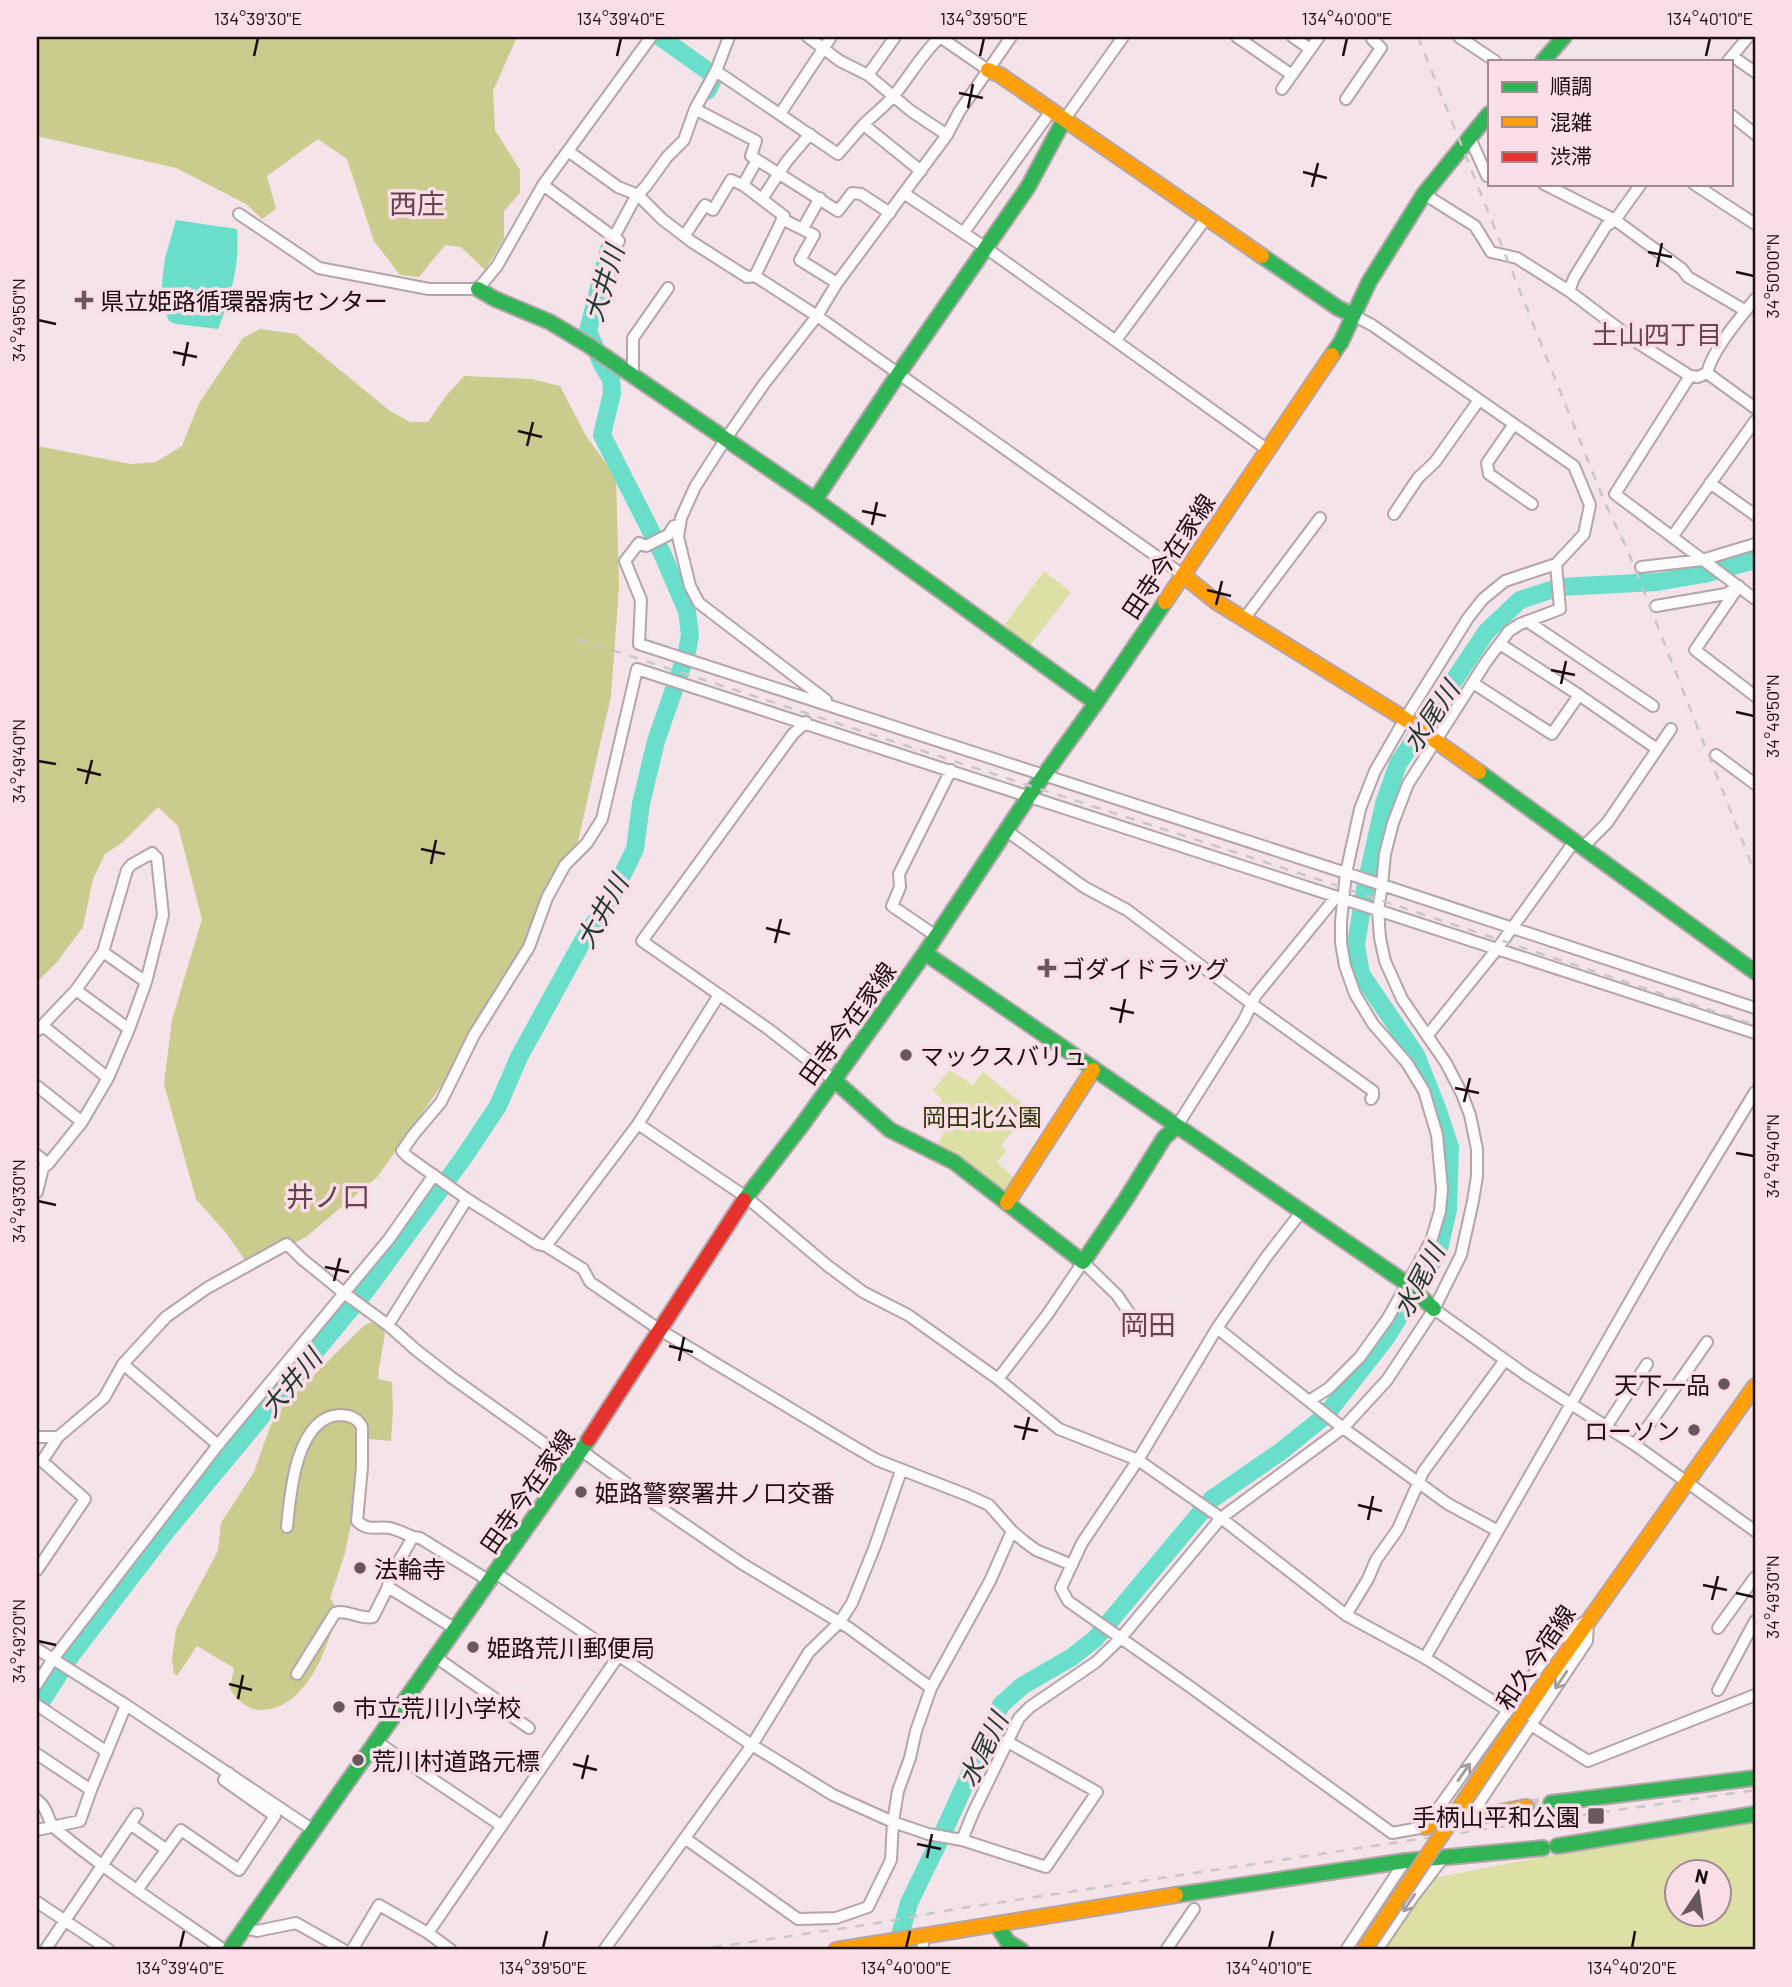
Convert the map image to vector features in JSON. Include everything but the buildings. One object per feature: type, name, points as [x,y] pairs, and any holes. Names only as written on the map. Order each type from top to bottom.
[{"type":"street","points":[[478,289],[497,266],[568,151],[651,37]]},
{"type":"street","points":[[614,237],[635,198],[684,140],[695,109],[716,71],[729,37]]},
{"type":"street","points":[[808,37],[840,61],[868,75],[911,111],[947,135]]},
{"type":"street","points":[[780,114],[831,37]]},
{"type":"street","points":[[868,75],[895,37]]},
{"type":"street","points":[[716,71],[838,153],[894,96],[928,48],[940,37],[988,70],[1000,75],[1338,308],[1372,325],[1574,466],[1591,505],[1584,534],[1556,564],[1506,581],[1483,599],[1405,719],[1375,771],[1360,809],[1340,898],[1341,943],[1345,966],[1355,994],[1373,1024],[1407,1063],[1424,1091],[1437,1135],[1442,1189],[1440,1211],[1431,1241],[1388,1318],[1360,1357],[1329,1388],[1309,1401]]},
{"type":"street","points":[[834,706],[699,603],[690,586],[678,537],[681,518],[695,487],[725,440],[817,316],[837,283],[922,172],[1011,37]]},
{"type":"street","points":[[816,500],[899,373],[1028,187],[1064,120],[1123,37]]},
{"type":"street","points":[[1237,37],[1292,75]]},
{"type":"street","points":[[1293,37],[1310,49]]},
{"type":"street","points":[[1282,89],[1319,37]]},
{"type":"street","points":[[1346,99],[1381,48],[1372,37]]},
{"type":"street","points":[[1544,60],[1564,37]]},
{"type":"street","points":[[1730,59],[1747,37]]},
{"type":"street","points":[[1462,38],[1494,60]]},
{"type":"street","points":[[1732,60],[1755,72]]},
{"type":"street","points":[[695,109],[756,141],[751,156],[838,211],[852,193],[861,194],[890,213]]},
{"type":"street","points":[[964,232],[1051,111]]},
{"type":"street","name":"田寺今在家線","points":[[227,1950],[582,1451],[746,1197],[925,953],[1029,796],[1096,703],[1341,342],[1374,273],[1424,194],[1488,115]]},
{"type":"street","points":[[1732,116],[1755,134]]},
{"type":"street","points":[[864,125],[922,172]]},
{"type":"street","points":[[762,199],[778,173],[810,134]]},
{"type":"street","points":[[1470,138],[1488,174]]},
{"type":"street","points":[[568,151],[618,187],[638,195],[662,219],[692,242],[747,277],[755,276],[899,373],[1183,575],[1215,601],[1405,719],[1755,972]]},
{"type":"street","points":[[743,185],[757,160]]},
{"type":"street","points":[[685,235],[705,205],[713,210],[731,180],[743,185],[784,216],[755,276]]},
{"type":"street","points":[[544,186],[619,241],[614,248],[608,279]]},
{"type":"street","points":[[1548,186],[1615,220],[1682,269],[1688,277],[1746,311]]},
{"type":"street","points":[[1569,291],[1606,226],[1615,220],[1639,186]]},
{"type":"street","points":[[1696,186],[1755,224]]},
{"type":"street","points":[[905,194],[964,232],[1268,450]]},
{"type":"street","points":[[1424,194],[1475,226],[1491,252],[1517,258],[1690,376],[1698,377],[1707,373]]},
{"type":"street","points":[[803,228],[820,198]]},
{"type":"street","points":[[239,214],[319,268],[429,289],[478,289],[550,322],[816,500],[1096,703]]},
{"type":"street","points":[[1115,341],[1207,217]]},
{"type":"street","points":[[782,219],[814,235],[800,260],[837,283]]},
{"type":"street","points":[[633,376],[633,338],[668,288]]},
{"type":"street","points":[[1707,373],[1709,364],[1755,299]]},
{"type":"street","points":[[1707,373],[1755,408]]},
{"type":"street","points":[[1690,376],[1615,494],[1755,598]]},
{"type":"street","points":[[1394,514],[1418,478],[1435,462],[1479,400]]},
{"type":"street","points":[[1672,537],[1755,421]]},
{"type":"street","points":[[1514,424],[1487,463],[1489,474],[1532,505]]},
{"type":"street","points":[[1710,483],[1755,516]]},
{"type":"street","points":[[1244,619],[1320,518]]},
{"type":"street","points":[[680,526],[674,526],[668,535],[646,546],[639,543],[625,561],[641,600],[639,644],[1755,1008]]},
{"type":"street","points":[[1641,566],[1702,560],[1755,544]]},
{"type":"street","points":[[962,1840],[1019,1718],[1030,1707],[1096,1662],[1120,1639],[1221,1518],[1343,1429],[1387,1380],[1434,1309],[1461,1255],[1477,1176],[1470,1115],[1446,1063],[1402,999],[1385,961],[1378,910],[1384,854],[1408,784],[1500,643],[1509,631],[1560,609],[1556,564]]},
{"type":"street","points":[[1656,606],[1726,594],[1739,586]]},
{"type":"street","points":[[1739,586],[1695,650],[1755,696]]},
{"type":"street","points":[[1527,621],[1653,706]]},
{"type":"street","points":[[1500,643],[1657,749]]},
{"type":"street","points":[[645,670],[650,647]]},
{"type":"street","points":[[1072,1565],[1036,1550],[1012,1531],[989,1505],[877,1460],[660,1330],[590,1282],[583,1269],[467,1199],[402,1151],[442,1102],[474,1035],[529,947],[547,898],[565,865],[587,843],[602,819],[637,668],[1755,1033]]},
{"type":"street","points":[[1473,683],[1552,734],[1579,695]]},
{"type":"street","points":[[806,722],[793,733],[642,941],[834,1080],[895,1133],[954,1161],[1083,1262],[1117,1295],[1130,1314]]},
{"type":"street","points":[[1427,1036],[1578,845],[1608,823],[1671,729]]},
{"type":"street","points":[[1716,755],[1751,781],[1755,767]]},
{"type":"street","points":[[936,936],[892,906],[900,887],[899,874],[951,770]]},
{"type":"street","points":[[1007,831],[1084,887],[1127,910],[1373,1091],[1371,1099]]},
{"type":"street","points":[[37,1192],[43,1168],[82,1122],[108,1078],[146,982],[163,915],[157,858],[152,853],[127,870],[103,952],[75,990],[40,1029],[108,1078]]},
{"type":"street","points":[[998,1379],[1047,1315],[1164,1138],[1177,1126],[1244,1020],[1256,995],[1340,898]]},
{"type":"street","points":[[103,952],[146,982]]},
{"type":"street","points":[[925,953],[1406,1283],[1434,1309],[1505,1360],[1755,1531]]},
{"type":"street","points":[[75,990],[129,1029]]},
{"type":"street","points":[[546,1245],[638,1124],[719,995]]},
{"type":"street","points":[[1007,1203],[1093,1070]]},
{"type":"street","points":[[37,1086],[82,1122]]},
{"type":"street","points":[[1425,1658],[1664,1242],[1755,1092]]},
{"type":"street","points":[[638,1124],[746,1197],[863,1292],[908,1315],[998,1379],[1059,1429],[1138,1460],[1221,1518],[1346,1615],[1425,1658],[1588,1760],[1755,1695]]},
{"type":"street","points":[[37,1155],[48,1164]]},
{"type":"street","points":[[37,1684],[53,1659],[218,1445],[389,1239],[434,1175]]},
{"type":"street","points":[[388,1325],[467,1199]]},
{"type":"street","points":[[1302,1211],[1217,1328],[1138,1460],[1082,1544],[1061,1588],[1068,1601],[1090,1618],[1392,1833],[1526,1807]]},
{"type":"street","points":[[37,1570],[85,1499],[42,1461],[58,1437],[104,1398],[123,1364],[166,1317],[207,1288],[287,1244],[363,1309],[388,1325],[451,1377],[573,1464]]},
{"type":"street","points":[[1217,1328],[1343,1429],[1448,1504],[1498,1531]]},
{"type":"street","points":[[1634,1446],[1707,1342]]},
{"type":"street","points":[[1346,1615],[1376,1560],[1398,1529],[1418,1482],[1505,1360]]},
{"type":"street","points":[[123,1364],[218,1445]]},
{"type":"street","points":[[1606,1427],[1647,1364]]},
{"type":"street","name":"和久今宿線","points":[[1364,1950],[1520,1717],[1753,1386]]},
{"type":"street","points":[[287,1527],[303,1442],[324,1421],[334,1416],[354,1418],[362,1427],[362,1467],[357,1521],[364,1527],[387,1527],[420,1538],[494,1578],[619,1655],[752,1745],[833,1795],[893,1822],[928,1834],[962,1840],[1046,1867],[1097,1792],[1006,1741]]},
{"type":"street","points":[[37,1437],[58,1437]]},
{"type":"street","points":[[582,1451],[741,1563],[849,1628],[931,1688]]},
{"type":"street","points":[[604,1950],[752,1745],[808,1652],[839,1623],[852,1603],[901,1471]]},
{"type":"street","points":[[686,1839],[797,1919],[836,1918],[869,1908],[891,1860],[898,1791],[931,1688],[990,1581],[1012,1531]]},
{"type":"street","points":[[298,1674],[335,1613],[341,1611],[373,1617],[388,1587],[389,1578],[413,1537]]},
{"type":"street","points":[[1718,1628],[1755,1577]]},
{"type":"street","points":[[388,1587],[457,1630]]},
{"type":"street","points":[[1718,1690],[1755,1621]]},
{"type":"street","points":[[37,1649],[127,1705],[313,1830]]},
{"type":"street","points":[[428,1933],[619,1655]]},
{"type":"street","points":[[437,1658],[504,1705],[513,1717],[529,1728]]},
{"type":"street","points":[[37,1705],[107,1752]]},
{"type":"street","points":[[37,1830],[80,1821],[127,1705]]},
{"type":"street","points":[[1425,1827],[1520,1717]]},
{"type":"street","points":[[1480,1815],[1479,1803],[1520,1717]]},
{"type":"street","points":[[377,1742],[502,1826]]},
{"type":"street","points":[[37,1754],[91,1790]]},
{"type":"street","points":[[137,1890],[181,1830],[239,1870],[275,1816],[224,1780],[229,1773]]},
{"type":"street","points":[[1551,1803],[1755,1778]]},
{"type":"street","points":[[37,1800],[44,1805],[53,1828],[137,1890],[227,1950]]},
{"type":"street","points":[[45,1950],[137,1814]]},
{"type":"street","points":[[836,1950],[923,1944],[996,1924],[1279,1879],[1405,1861],[1550,1847],[1755,1814]]},
{"type":"street","points":[[130,1824],[167,1850]]},
{"type":"street","points":[[1377,1950],[1443,1858]]},
{"type":"street","points":[[1346,1950],[1405,1861]]},
{"type":"street","points":[[37,1902],[109,1950]]},
{"type":"street","points":[[352,1950],[379,1905],[428,1933],[450,1950]]},
{"type":"street","points":[[1166,1950],[1194,1909]]},
{"type":"street","points":[[245,1928],[257,1931],[296,1923],[344,1950]]},
{"type":"street","points":[[996,1924],[1008,1942],[1021,1950]]},
{"type":"green space","points":[[1044,571],[1071,592],[1029,647],[1003,627]]},
{"type":"green space","name":"岡田北公園","points":[[949,1070],[973,1085],[983,1072],[1029,1109],[1001,1146],[1006,1151],[997,1163],[1016,1179],[1009,1189],[998,1192],[936,1148],[948,1125],[933,1114],[942,1099],[933,1091]]},
{"type":"green space","name":"手柄山平和公園","points":[[1755,1822],[1755,1950],[1383,1950],[1427,1884],[1434,1878],[1587,1848]]},
{"type":"shaded area","points":[[37,37],[517,37],[493,91],[495,130],[520,170],[520,193],[504,211],[504,239],[485,270],[461,247],[445,245],[419,277],[400,275],[374,241],[347,159],[318,139],[267,176],[276,209],[262,219],[246,204],[176,168],[37,136]]},
{"type":"shaded area","points":[[176,220],[237,229],[234,280],[218,329],[169,321],[162,305],[165,258]]},
{"type":"shaded area","points":[[260,329],[296,334],[390,411],[410,422],[428,422],[464,376],[531,379],[560,386],[586,436],[616,477],[619,587],[611,696],[576,850],[516,979],[378,1176],[306,1237],[249,1266],[226,1233],[196,1199],[164,1084],[172,1020],[202,919],[178,826],[158,807],[123,842],[105,854],[93,879],[83,927],[57,962],[37,982],[37,446],[131,464],[156,462],[182,446],[199,403],[243,338]]},
{"type":"shaded area","points":[[373,1322],[385,1326],[378,1379],[392,1382],[391,1441],[360,1438],[355,1504],[345,1553],[330,1598],[338,1611],[321,1659],[302,1689],[276,1708],[250,1708],[235,1696],[230,1688],[234,1668],[197,1646],[177,1676],[174,1673],[172,1660],[176,1629],[218,1551],[221,1523],[254,1472],[270,1427],[281,1409],[366,1324]]},
{"type":"waterway","name":"大井川","points":[[660,37],[715,76],[707,91]]},
{"type":"waterway","name":"大井川","points":[[37,1708],[72,1654],[164,1534],[368,1288],[464,1157],[498,1106],[519,1057],[580,946],[615,890],[635,849],[641,804],[656,741],[687,652],[690,635],[687,611],[662,553],[602,435],[612,393],[611,379],[588,331],[609,249]]},
{"type":"waterway","name":"水尾川","points":[[896,1950],[909,1903],[1001,1705],[1022,1686],[1072,1657],[1095,1639],[1212,1499],[1280,1452],[1325,1416],[1386,1338],[1438,1253],[1448,1210],[1450,1147],[1416,1055],[1361,974],[1356,945],[1384,804],[1398,764],[1487,631],[1520,600],[1560,587],[1657,582],[1704,574],[1755,560]]},
{"type":"tunnel","points":[[1526,1807],[1551,1803]]},
{"type":"railway","points":[[1418,37],[1605,503],[1628,551],[1755,873]]},
{"type":"railway","points":[[578,639],[1311,877],[1755,1025]]},
{"type":"railway","points":[[1583,1815],[1755,1790]]},
{"type":"railway","points":[[695,1950],[1539,1821]]},
{"type":"traffic: fast","points":[[1544,60],[1564,37]]},
{"type":"traffic: fast","points":[[1332,355],[1341,342],[1369,282],[1424,194],[1488,115]]},
{"type":"traffic: fast","points":[[815,500],[1028,187],[1064,120]]},
{"type":"traffic: fast","points":[[1262,256],[1338,308],[1353,315]]},
{"type":"traffic: fast","points":[[478,289],[550,322],[588,345],[815,500],[1096,703]]},
{"type":"traffic: fast","points":[[744,1200],[802,1125],[925,953],[1029,796],[1165,602]]},
{"type":"traffic: fast","points":[[1479,772],[1755,972]]},
{"type":"traffic: fast","points":[[925,953],[1406,1283],[1434,1309]]},
{"type":"traffic: fast","points":[[834,1080],[890,1130],[954,1162],[1083,1262],[1164,1138],[1177,1126]]},
{"type":"traffic: fast","points":[[229,1950],[589,1439]]},
{"type":"traffic: fast","points":[[1551,1803],[1755,1778]]},
{"type":"traffic: fast","points":[[1557,1846],[1755,1814]]},
{"type":"traffic: fast","points":[[1176,1895],[1405,1861],[1543,1848]]},
{"type":"traffic: fast","points":[[996,1924],[1008,1942],[1021,1950]]},
{"type":"traffic: slow","points":[[988,70],[1000,75],[1262,256]]},
{"type":"traffic: slow","points":[[1165,602],[1332,355]]},
{"type":"traffic: slow","points":[[1183,575],[1215,601],[1405,719],[1479,772]]},
{"type":"traffic: slow","points":[[1007,1203],[1093,1070]]},
{"type":"traffic: slow","points":[[1522,1715],[1755,1386]]},
{"type":"traffic: slow","points":[[1364,1950],[1522,1715]]},
{"type":"traffic: slow","points":[[1425,1827],[1526,1807]]},
{"type":"traffic: slow","points":[[836,1950],[1176,1895]]},
{"type":"traffic: jam","points":[[589,1439],[744,1200]]},
{"type":"place","name":"県立姫路循環器病センター","points":[[84,300]]},
{"type":"place","name":"ゴダイドラッグ","points":[[1047,968]]},
{"type":"place","name":"マックスバリュ","points":[[906,1055]]},
{"type":"place","name":"天下一品","points":[[1724,1384]]},
{"type":"place","name":"ローソン","points":[[1694,1430]]},
{"type":"place","name":"姫路警察署井ノ口交番","points":[[581,1492]]},
{"type":"place","name":"法輪寺","points":[[360,1568]]},
{"type":"place","name":"姫路荒川郵便局","points":[[473,1647]]},
{"type":"place","name":"市立荒川小学校","points":[[339,1707]]},
{"type":"place","name":"荒川村道路元標","points":[[358,1760]]},
{"type":"place","name":"手柄山平和公園","points":[[1596,1816]]},
{"type":"district","name":"西庄","points":[[417,203]]},
{"type":"district","name":"土山四丁目","points":[[1657,333]]},
{"type":"district","name":"井ノ口","points":[[328,1196]]},
{"type":"district","name":"岡田","points":[[1148,1324]]}]
